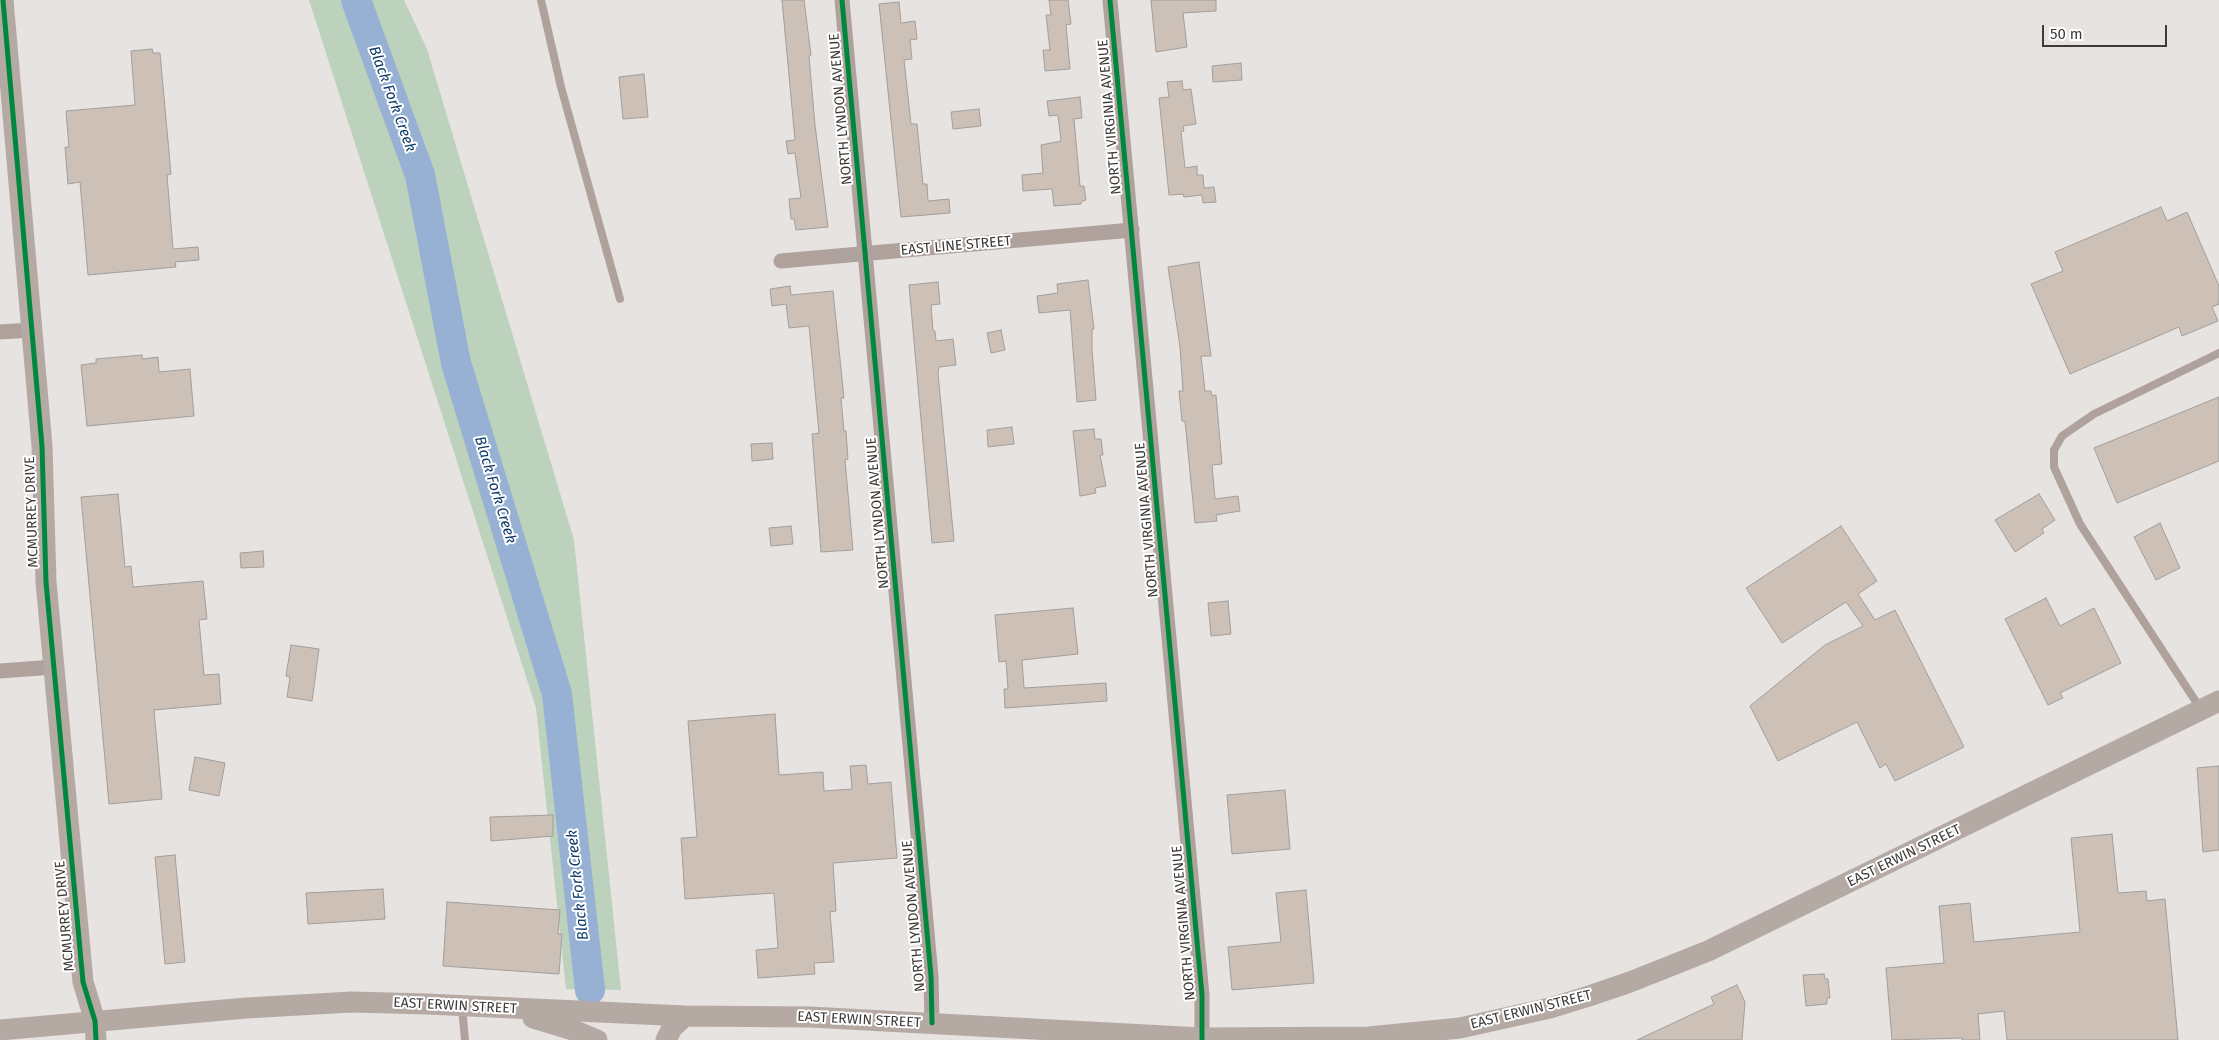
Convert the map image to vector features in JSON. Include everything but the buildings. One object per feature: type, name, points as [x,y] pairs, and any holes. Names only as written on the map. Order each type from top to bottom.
[{"type":"main road","name":"MCMURREY DRIVE","points":[[3,0],[42,446],[45,572],[83,982],[95,1031]]},
{"type":"main road","name":"EAST ERWIN STREET","points":[[0,1030],[95,1031],[317,1003],[389,1002],[685,1016],[810,1017],[1202,1039],[1311,1039],[1416,1034],[1460,1028],[1504,1019],[1589,996],[1669,967],[1748,932],[2210,705]]},
{"type":"main road","points":[[502,1008],[574,1030],[597,1040]]},
{"type":"main road","points":[[666,1040],[672,1028],[685,1016]]},
{"type":"street","name":"NORTH LYNDON AVENUE","points":[[842,0],[931,976],[932,1023]]},
{"type":"street","name":"NORTH VIRGINIA AVENUE","points":[[1110,0],[1202,994],[1202,1039]]},
{"type":"street","name":"EAST LINE STREET","points":[[781,262],[1132,230]]},
{"type":"street","points":[[0,332],[32,330]]},
{"type":"street","points":[[0,671],[54,667]]},
{"type":"lane","points":[[541,0],[560,87],[620,299]]},
{"type":"lane","points":[[2210,705],[2080,524],[2054,467],[2054,450],[2062,436],[2094,414],[2219,352]]},
{"type":"lane","points":[[462,1005],[465,1040]]},
{"type":"green space","points":[[309,0],[404,0],[427,49],[574,540],[621,990],[566,989],[536,708]]},
{"type":"waterway","name":"Black Fork Creek","points":[[356,0],[420,175],[456,363],[557,694],[590,990]]},
{"type":"cycle path","points":[[3,0],[42,446],[46,582],[83,982],[95,1021],[96,1040]]},
{"type":"cycle path","points":[[842,0],[931,976],[932,1023]]},
{"type":"cycle path","points":[[1110,0],[1202,995],[1202,1040]]}]
